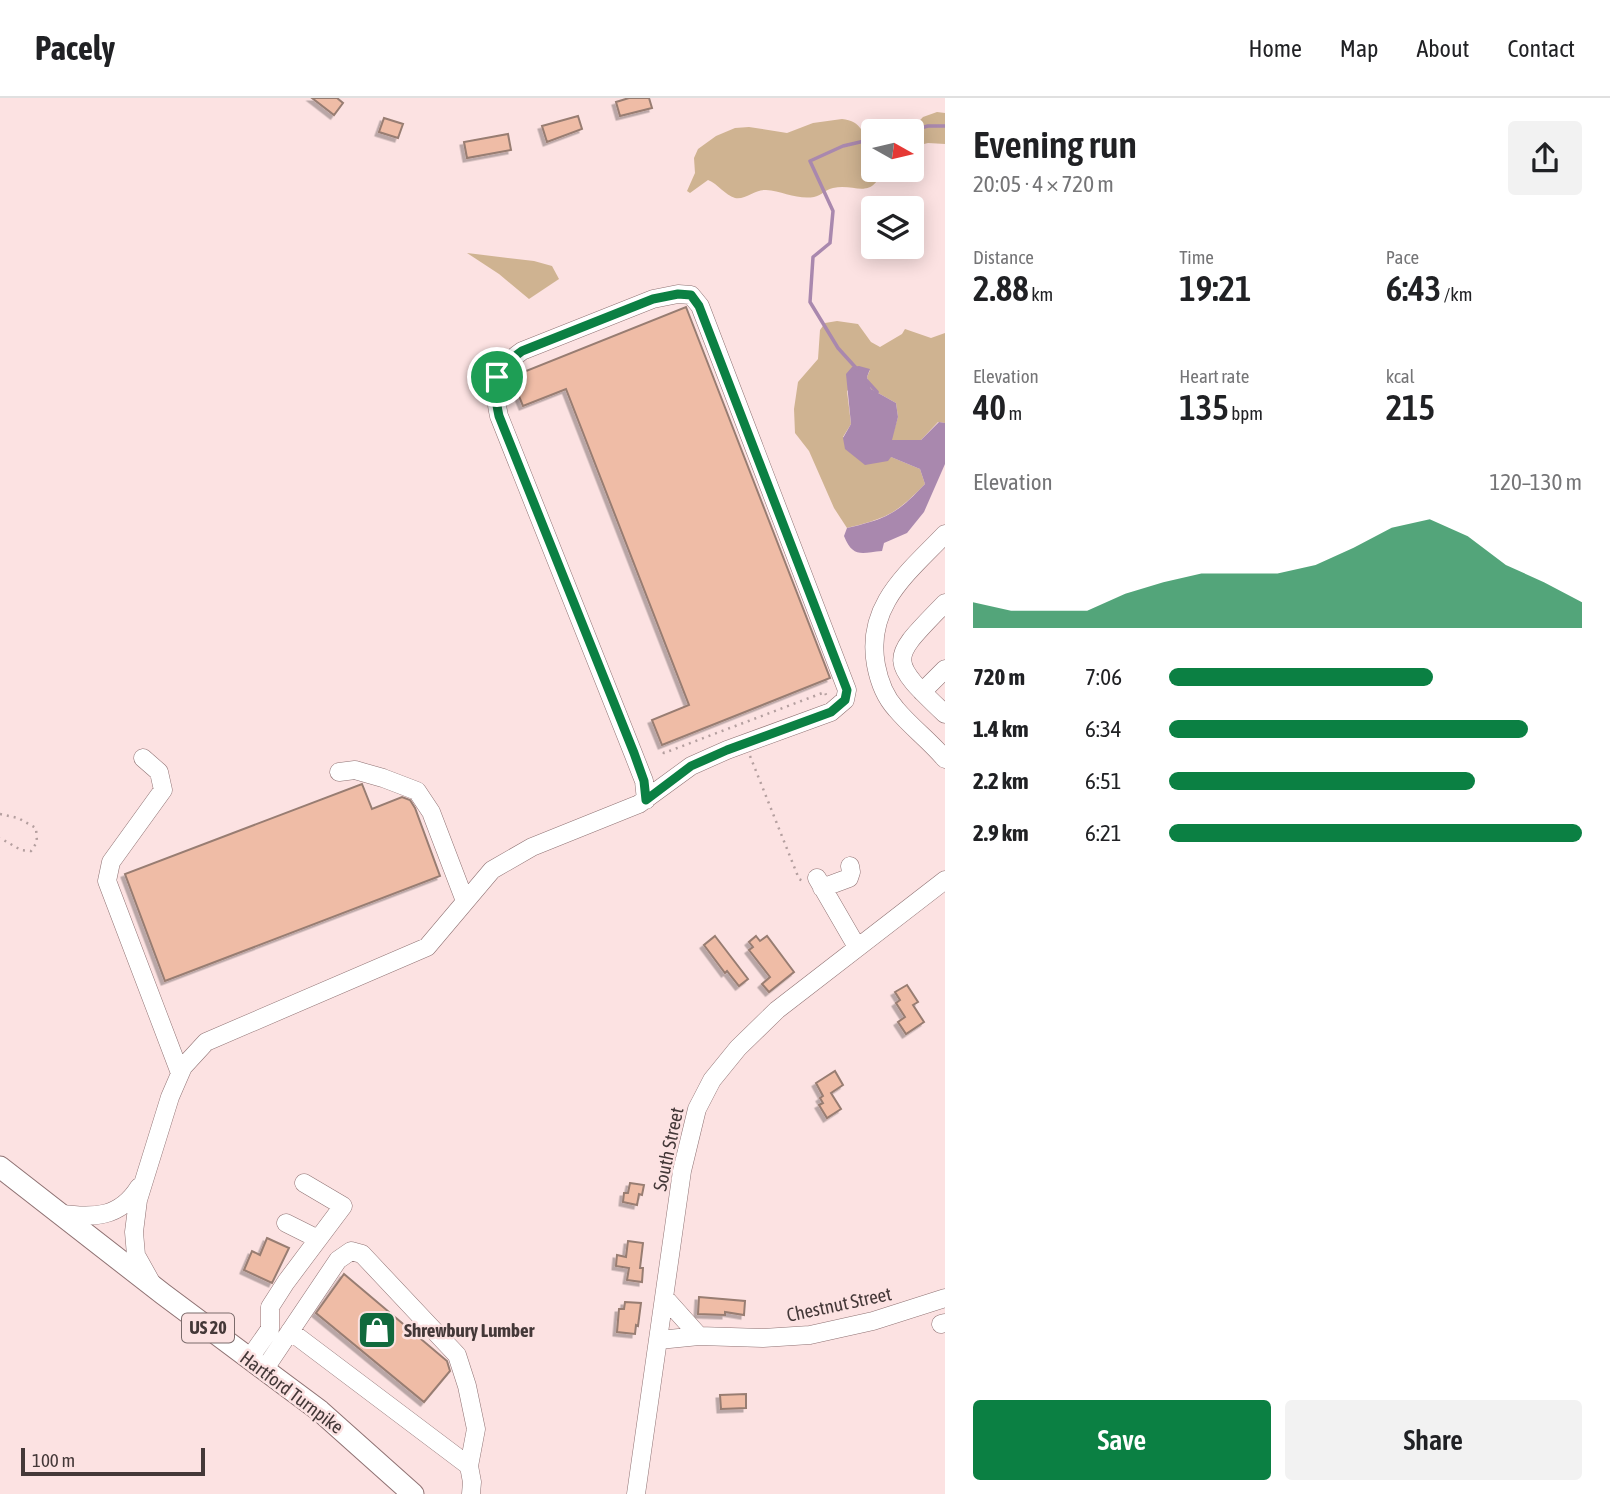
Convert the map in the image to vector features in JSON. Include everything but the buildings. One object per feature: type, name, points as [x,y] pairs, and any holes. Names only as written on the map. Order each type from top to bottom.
[{"type":"main road","name":"Hartford Turnpike","points":[[0,1167],[354,1439],[413,1494]]},
{"type":"street","points":[[154,1287],[136,1255],[134,1232],[138,1200],[180,1073],[206,1042],[426,947],[492,870],[522,853],[646,800],[691,766],[831,712],[845,700],[847,690],[699,306],[691,295],[678,294],[653,299],[522,351],[505,363],[497,377],[495,396],[499,416],[634,753],[644,781],[646,800]]},
{"type":"street","points":[[944,755],[895,708],[885,692],[877,673],[874,637],[877,616],[883,604],[897,584],[945,534]]},
{"type":"street","points":[[945,603],[912,638],[902,653],[903,669],[907,677],[945,714]]},
{"type":"street","points":[[922,692],[945,669]]},
{"type":"street","points":[[144,758],[159,772],[163,790],[111,862],[107,881],[180,1073]]},
{"type":"street","points":[[339,772],[355,770],[417,791],[431,812],[465,901]]},
{"type":"street","points":[[850,866],[849,878],[815,883],[857,947]]},
{"type":"street","name":"South Street","points":[[636,1494],[687,1144],[703,1095],[725,1062],[758,1027],[945,880]]},
{"type":"street","points":[[60,1214],[85,1216],[117,1211],[133,1196],[145,1178]]},
{"type":"street","points":[[257,1364],[270,1329],[270,1307],[343,1206],[304,1183]]},
{"type":"street","points":[[286,1223],[318,1239]]},
{"type":"street","points":[[257,1364],[290,1331],[338,1260],[351,1251],[362,1254],[457,1355],[467,1385],[476,1429],[469,1466],[471,1494]]},
{"type":"street","points":[[665,1298],[699,1336]]},
{"type":"street","name":"Chestnut Street","points":[[659,1340],[699,1336],[763,1338],[810,1335],[860,1325],[945,1298]]},
{"type":"street","points":[[290,1331],[469,1466]]},
{"type":"path","points":[[663,752],[825,692],[828,702]]},
{"type":"path","points":[[779,703],[781,709]]},
{"type":"path","points":[[721,725],[723,731]]},
{"type":"path","points":[[749,753],[799,879],[815,883]]},
{"type":"path","points":[[0,814],[18,818],[36,828],[37,842],[31,851],[21,850],[0,838]]},
{"type":"shaded area","points":[[937,112],[945,113],[945,144],[924,144],[923,117]]},
{"type":"shaded area","points":[[842,119],[857,124],[861,128],[861,182],[876,182],[873,185],[862,189],[833,188],[808,198],[762,190],[735,198],[708,180],[690,193],[687,191],[695,173],[694,158],[698,149],[716,136],[735,128],[749,127],[787,133],[813,123]]},
{"type":"shaded area","points":[[467,253],[534,261],[552,266],[559,279],[529,299],[499,274]]},
{"type":"shaded area","points":[[837,321],[858,324],[871,342],[880,347],[902,334],[905,329],[931,338],[945,333],[945,423],[938,422],[921,440],[891,440],[898,417],[896,403],[871,389],[867,377],[870,370],[847,391],[851,424],[843,437],[920,469],[925,484],[890,514],[847,528],[834,508],[809,451],[795,433],[794,409],[798,382],[818,359],[820,330],[825,323]]},
{"type":"shaded area","points":[[852,367],[870,369],[867,377],[871,389],[896,403],[898,417],[892,440],[921,440],[939,422],[945,423],[945,464],[924,512],[907,533],[884,543],[882,551],[863,553],[854,551],[847,543],[844,536],[847,528],[890,514],[925,484],[920,469],[891,457],[888,461],[865,465],[845,449],[843,438],[851,424],[846,374]]},
{"type":"waterway","points":[[924,127],[945,126]]},
{"type":"waterway","points":[[857,369],[838,348],[810,302],[813,257],[830,243],[833,211],[810,161],[843,146],[861,142]]},
{"type":"waterway","points":[[867,381],[877,392]]},
{"type":"place","name":"Shrewbury Lumber","points":[[377,1330]]},
{"type":"route","points":[[678,294],[691,295],[699,306],[847,690],[845,700],[831,712],[691,766],[646,800],[644,781],[634,753],[499,416],[495,396],[497,377],[505,363],[522,351],[653,299],[678,294]]}]
